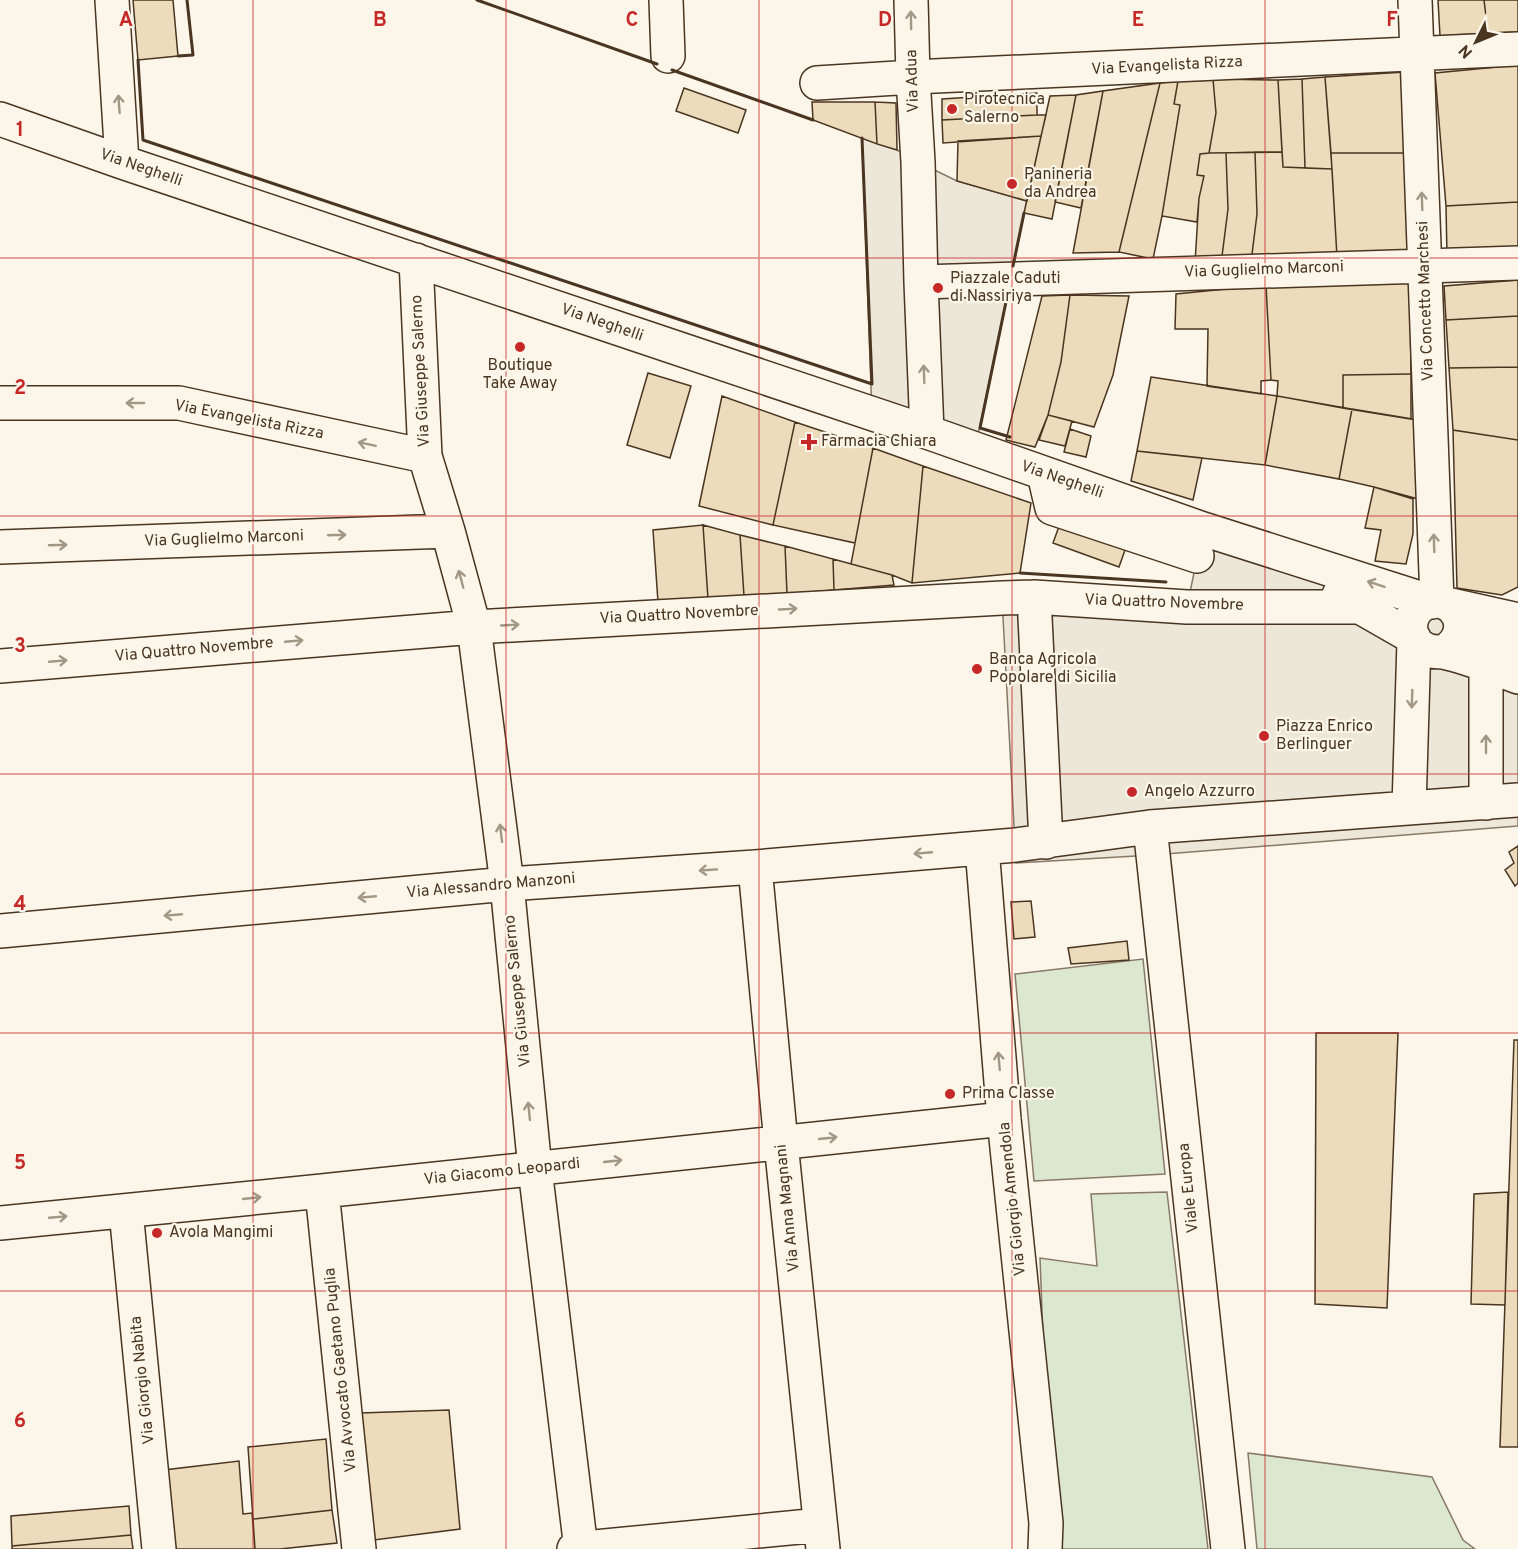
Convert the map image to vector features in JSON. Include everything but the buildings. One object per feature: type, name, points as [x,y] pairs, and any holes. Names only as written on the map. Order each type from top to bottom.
[{"type":"street","points":[[112,0],[122,162]]},
{"type":"street","points":[[666,0],[668,56]]},
{"type":"street","name":"Via Adua","points":[[911,0],[912,77],[918,162],[927,432]]},
{"type":"street","name":"Via Concetto Marchesi","points":[[1409,808],[1438,623],[1415,0]]},
{"type":"street","name":"Via Evangelista Rizza","points":[[817,83],[1518,49]]},
{"type":"street","name":"Via Neghelli","points":[[0,119],[927,432],[1044,474],[1200,542]]},
{"type":"street","name":"Via Giuseppe Salerno","points":[[416,260],[425,456],[474,627],[507,884],[535,1169],[581,1549]]},
{"type":"street","name":"Via Guglielmo Marconi","points":[[921,282],[1518,263]]},
{"type":"street","name":"Via Evangelista Rizza","points":[[0,403],[179,403],[425,456]]},
{"type":"street","name":"Via Guglielmo Marconi","points":[[0,547],[448,531]]},
{"type":"street","points":[[1200,542],[1438,623],[1518,646]]},
{"type":"street","points":[[1187,607],[1200,542]]},
{"type":"street","points":[[1200,542],[1341,596],[1358,607],[1438,623],[1518,620]]},
{"type":"street","points":[[1034,597],[1046,842]]},
{"type":"street","name":"Via Quattro Novembre","points":[[0,666],[474,627],[979,599],[1034,597],[1187,607],[1358,607]]},
{"type":"street","points":[[1438,623],[1486,664],[1518,677]]},
{"type":"street","points":[[1486,664],[1486,803]]},
{"type":"street","name":"Via Alessandro Manzoni","points":[[0,931],[507,884],[982,848],[1046,842],[1150,827],[1518,800]]},
{"type":"street","name":"Viale Europa","points":[[1150,827],[1228,1549]]},
{"type":"street","name":"Via Giorgio Amendola","points":[[982,848],[1004,1119],[1046,1523],[1044,1549]]},
{"type":"street","name":"Via Anna Magnani","points":[[755,867],[822,1537]]},
{"type":"street","name":"Via Giacomo Leopardi","points":[[0,1223],[1004,1119]]},
{"type":"street","name":"Via Avvocato Gaetano Puglia","points":[[322,1191],[359,1549]]},
{"type":"street","name":"Via Giorgio Nabita","points":[[126,1211],[159,1549]]},
{"type":"street","points":[[574,1549],[822,1537]]},
{"type":"green space","points":[[1143,959],[1165,1174],[1034,1181],[1015,974]]},
{"type":"green space","points":[[1167,1192],[1208,1549],[1051,1549],[1040,1258],[1097,1266],[1091,1194]]},
{"type":"green space","points":[[1248,1453],[1432,1477],[1463,1540],[1475,1549],[1257,1549]]},
{"type":"shaded area","name":"Piazzale Caduti di Nassiriya","points":[[862,138],[897,150],[957,181],[1027,201],[975,449],[872,415]]},
{"type":"shaded area","name":"Piazza Enrico Berlinguer","points":[[1203,529],[1518,646],[1518,826],[1153,855],[1016,863],[1002,598],[1187,607]]},
{"type":"wall","points":[[178,56],[193,55],[187,0]]},
{"type":"wall","points":[[477,0],[657,64]]},
{"type":"wall","points":[[138,60],[143,140],[872,384],[862,138]]},
{"type":"wall","points":[[672,70],[813,120]]},
{"type":"wall","points":[[1013,266],[1024,213]]},
{"type":"wall","points":[[1007,297],[980,428],[1010,437]]},
{"type":"wall","points":[[1020,573],[1166,582]]},
{"type":"place","name":"Pirotecnica Salerno","points":[[952,109]]},
{"type":"place","name":"Panineria da Andrea","points":[[1012,184]]},
{"type":"place","name":"Piazzale Caduti di Nassiriya","points":[[938,288]]},
{"type":"place","name":"Boutique Take Away","points":[[520,347]]},
{"type":"place","name":"Farmacia Chiara","points":[[809,442]]},
{"type":"place","name":"Banca Agricola Popolare di Sicilia","points":[[977,669]]},
{"type":"place","name":"Piazza Enrico Berlinguer","points":[[1264,736]]},
{"type":"place","name":"Angelo Azzurro","points":[[1132,792]]},
{"type":"place","name":"Prima Classe","points":[[950,1094]]},
{"type":"place","name":"Avola Mangimi","points":[[157,1233]]}]
